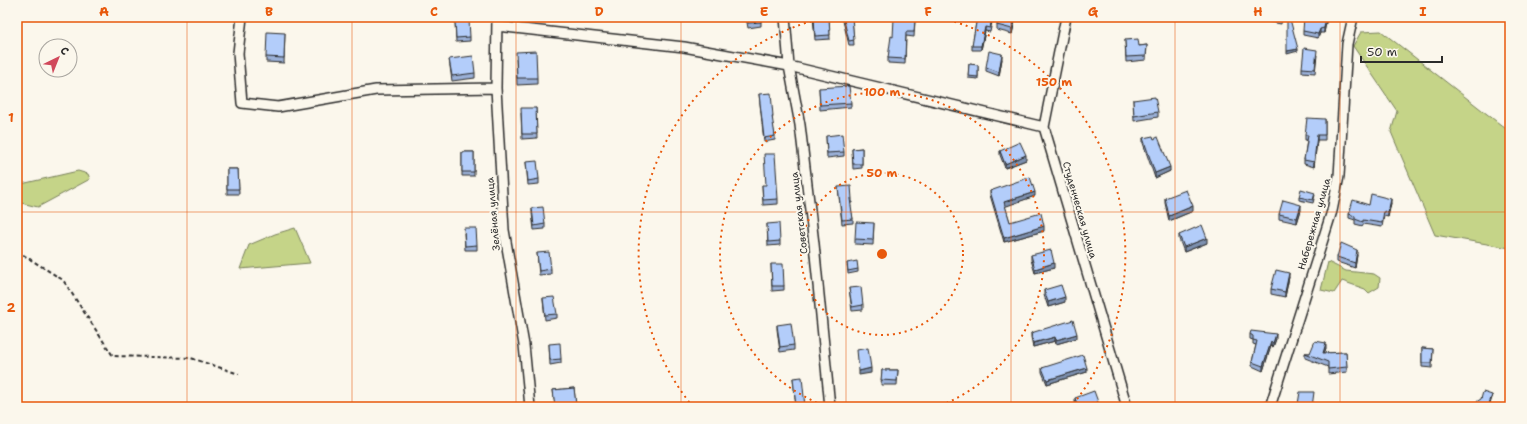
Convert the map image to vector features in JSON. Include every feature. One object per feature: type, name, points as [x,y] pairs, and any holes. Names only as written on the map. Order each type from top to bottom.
[{"type":"street","points":[[242,17],[238,53],[242,103],[278,107],[376,90],[496,88]]},
{"type":"street","name":"Советская улица","points":[[785,17],[789,66],[800,125],[804,157],[830,407]]},
{"type":"street","name":"Студенческая улица","points":[[1066,17],[1044,126],[1127,407]]},
{"type":"street","name":"Набережная улица","points":[[1270,407],[1332,211],[1339,176],[1347,44],[1353,17]]},
{"type":"street","points":[[497,22],[684,47],[789,66],[1044,126]]},
{"type":"street","name":"Зелёная улица","points":[[497,22],[496,88],[504,230],[524,345],[530,407]]},
{"type":"path","points":[[17,250],[63,280],[113,356],[191,358],[239,374]]},
{"type":"green space","points":[[1381,31],[1510,132],[1510,248],[1435,235],[1391,132],[1397,111],[1353,46],[1361,32]]},
{"type":"green space","points":[[78,171],[88,174],[90,179],[38,207],[17,202],[17,185]]},
{"type":"green space","points":[[295,228],[310,263],[240,269],[249,245],[275,234]]},
{"type":"green space","points":[[1328,262],[1346,271],[1374,274],[1380,278],[1379,287],[1369,293],[1365,289],[1342,281],[1334,293],[1321,290]]},
{"type":"building","points":[[747,17],[761,17],[761,22],[748,23]]},
{"type":"building","points":[[814,17],[829,17],[830,35],[815,36]]},
{"type":"building","points":[[843,17],[852,17],[854,40],[849,41]]},
{"type":"building","points":[[977,17],[992,18],[990,28],[985,27],[981,46],[972,46]]},
{"type":"building","points":[[999,17],[1015,17],[1012,29],[997,25]]},
{"type":"building","points":[[1270,17],[1282,17],[1281,19]]},
{"type":"building","points":[[1304,17],[1326,17],[1324,28],[1320,29],[1318,34],[1303,31]]},
{"type":"building","points":[[894,18],[915,20],[914,32],[906,32],[905,59],[888,58],[891,36],[893,37]]},
{"type":"building","points":[[1290,19],[1298,49],[1287,51],[1287,20]]},
{"type":"building","points":[[469,20],[470,37],[456,38],[455,21]]},
{"type":"building","points":[[267,32],[285,33],[284,58],[266,57]]},
{"type":"building","points":[[1138,39],[1139,46],[1147,45],[1146,56],[1126,57],[1125,40]]},
{"type":"building","points":[[1304,48],[1317,50],[1315,69],[1302,68]]},
{"type":"building","points":[[536,51],[537,78],[517,78],[516,52]]},
{"type":"building","points":[[989,51],[1002,54],[999,72],[986,67]]},
{"type":"building","points":[[473,56],[475,73],[452,76],[449,59]]},
{"type":"building","points":[[969,64],[978,65],[978,77],[968,76]]},
{"type":"building","points":[[849,86],[851,103],[820,105],[819,88]]},
{"type":"building","points":[[771,93],[775,136],[764,138],[759,94]]},
{"type":"building","points":[[1155,97],[1158,112],[1134,116],[1133,100]]},
{"type":"building","points":[[521,108],[536,108],[537,134],[522,134]]},
{"type":"building","points":[[1307,118],[1325,119],[1325,135],[1317,135],[1314,162],[1304,160],[1308,135],[1305,135]]},
{"type":"building","points":[[842,134],[844,152],[827,153],[826,136]]},
{"type":"building","points":[[1153,136],[1154,139],[1158,137],[1170,167],[1155,173],[1143,138]]},
{"type":"building","points":[[1020,142],[1026,155],[1005,164],[1000,151]]},
{"type":"building","points":[[862,148],[862,164],[853,164],[852,149]]},
{"type":"building","points":[[462,152],[474,152],[474,172],[462,172]]},
{"type":"building","points":[[764,154],[775,154],[778,199],[763,200],[762,185],[766,185]]},
{"type":"building","points":[[537,161],[539,179],[528,181],[526,162]]},
{"type":"building","points":[[227,169],[238,169],[239,189],[227,189]]},
{"type":"building","points":[[1030,177],[1035,192],[1004,202],[1010,222],[1041,213],[1044,226],[1004,238],[990,191]]},
{"type":"building","points":[[851,186],[852,199],[850,199],[853,219],[842,220],[838,187]]},
{"type":"building","points":[[1301,189],[1315,193],[1313,200],[1299,197]]},
{"type":"building","points":[[1186,190],[1193,206],[1169,216],[1165,198]]},
{"type":"building","points":[[1371,194],[1391,199],[1388,213],[1384,211],[1382,223],[1363,220],[1363,222],[1355,219],[1355,216],[1349,214],[1353,200],[1369,205]]},
{"type":"building","points":[[1283,200],[1301,205],[1297,218],[1279,214]]},
{"type":"building","points":[[543,207],[545,224],[534,226],[532,208]]},
{"type":"building","points":[[856,222],[874,223],[873,240],[855,239]]},
{"type":"building","points":[[779,223],[780,241],[768,242],[767,224]]},
{"type":"building","points":[[1202,225],[1207,238],[1184,247],[1179,235]]},
{"type":"building","points":[[464,228],[476,228],[477,245],[465,246]]},
{"type":"building","points":[[1341,243],[1357,250],[1355,263],[1337,257]]},
{"type":"building","points":[[1051,250],[1054,263],[1035,269],[1031,255]]},
{"type":"building","points":[[549,252],[551,269],[539,271],[537,253]]},
{"type":"building","points":[[857,261],[858,269],[848,271],[847,263]]},
{"type":"building","points":[[771,264],[783,264],[784,286],[772,286]]},
{"type":"building","points":[[1276,270],[1289,273],[1285,292],[1271,289]]},
{"type":"building","points":[[1061,285],[1065,297],[1048,302],[1044,290]]},
{"type":"building","points":[[861,287],[863,305],[852,307],[849,288]]},
{"type":"building","points":[[554,297],[557,314],[545,315],[543,298]]},
{"type":"building","points":[[1073,320],[1077,334],[1056,340],[1055,337],[1033,343],[1031,333]]},
{"type":"building","points":[[791,323],[794,345],[780,347],[777,325]]},
{"type":"building","points":[[1251,331],[1276,334],[1273,343],[1271,342],[1263,366],[1252,362],[1257,341],[1253,340],[1253,336],[1250,334]]},
{"type":"building","points":[[1315,341],[1326,343],[1323,353],[1346,352],[1347,367],[1328,369],[1328,362],[1305,353],[1310,353]]},
{"type":"building","points":[[560,343],[561,359],[550,360],[549,344]]},
{"type":"building","points":[[868,348],[871,368],[859,371],[857,350]]},
{"type":"building","points":[[1422,348],[1433,349],[1432,363],[1422,363]]},
{"type":"building","points":[[1083,355],[1087,368],[1047,380],[1042,368]]},
{"type":"building","points":[[882,370],[898,370],[897,381],[881,380]]},
{"type":"building","points":[[802,377],[805,407],[796,407],[793,378]]},
{"type":"building","points":[[574,388],[576,405],[555,407],[553,390]]},
{"type":"building","points":[[1094,391],[1098,402],[1084,407],[1078,407],[1075,398]]},
{"type":"building","points":[[1300,392],[1314,392],[1312,407],[1292,407],[1292,405],[1298,404]]},
{"type":"building","points":[[1483,392],[1492,395],[1488,407],[1468,407],[1481,399]]}]
